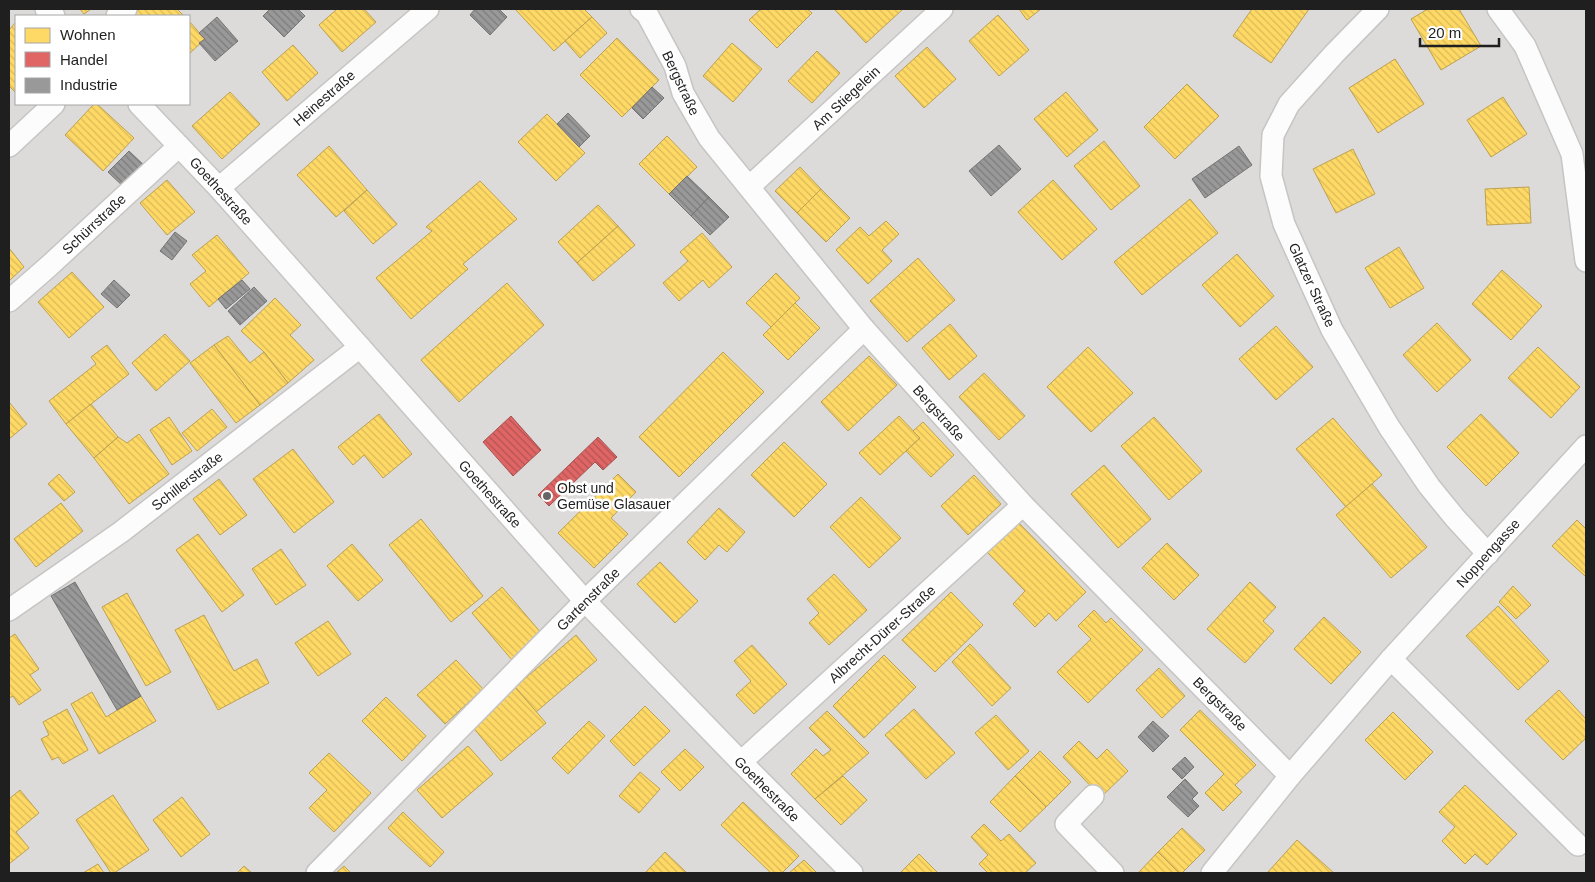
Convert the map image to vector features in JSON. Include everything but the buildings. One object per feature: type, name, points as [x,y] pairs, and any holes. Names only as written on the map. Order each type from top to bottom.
[{"type":"street","name":"Heinestraße","points":[[219,188],[428,9]]},
{"type":"street","name":"Bergstraße","points":[[641,9],[647,14],[674,66],[683,93],[709,138],[864,329],[1023,505],[1290,776]]},
{"type":"street","name":"Am Stiegelein","points":[[749,187],[942,9]]},
{"type":"street","name":"Glatzer Straße","points":[[1378,9],[1289,104],[1273,135],[1271,176],[1284,224],[1332,330],[1389,427],[1429,486],[1488,554]]},
{"type":"street","points":[[1498,9],[1525,46],[1572,154],[1586,261]]},
{"type":"street","points":[[9,146],[53,105]]},
{"type":"street","name":"Goethestraße","points":[[140,105],[219,188],[585,601],[852,873]]},
{"type":"street","name":"Schürrstraße","points":[[9,301],[179,146]]},
{"type":"street","name":"Gartenstraße","points":[[317,873],[585,601],[864,329]]},
{"type":"street","name":"Schillerstraße","points":[[9,610],[121,532],[360,348]]},
{"type":"street","name":"Noppengasse","points":[[1212,873],[1290,776],[1391,659],[1586,446]]},
{"type":"street","name":"Albrecht-Dürer-Straße","points":[[741,762],[1023,505]]},
{"type":"street","points":[[1391,659],[1578,845]]},
{"type":"street","points":[[1093,796],[1066,824],[1113,873]]},
{"type":"shaded area","points":[[9,9],[1586,9],[1586,873],[9,873]]},
{"type":"place","name":"Obst und Gemüse Glasauer","points":[[547,496]]}]
